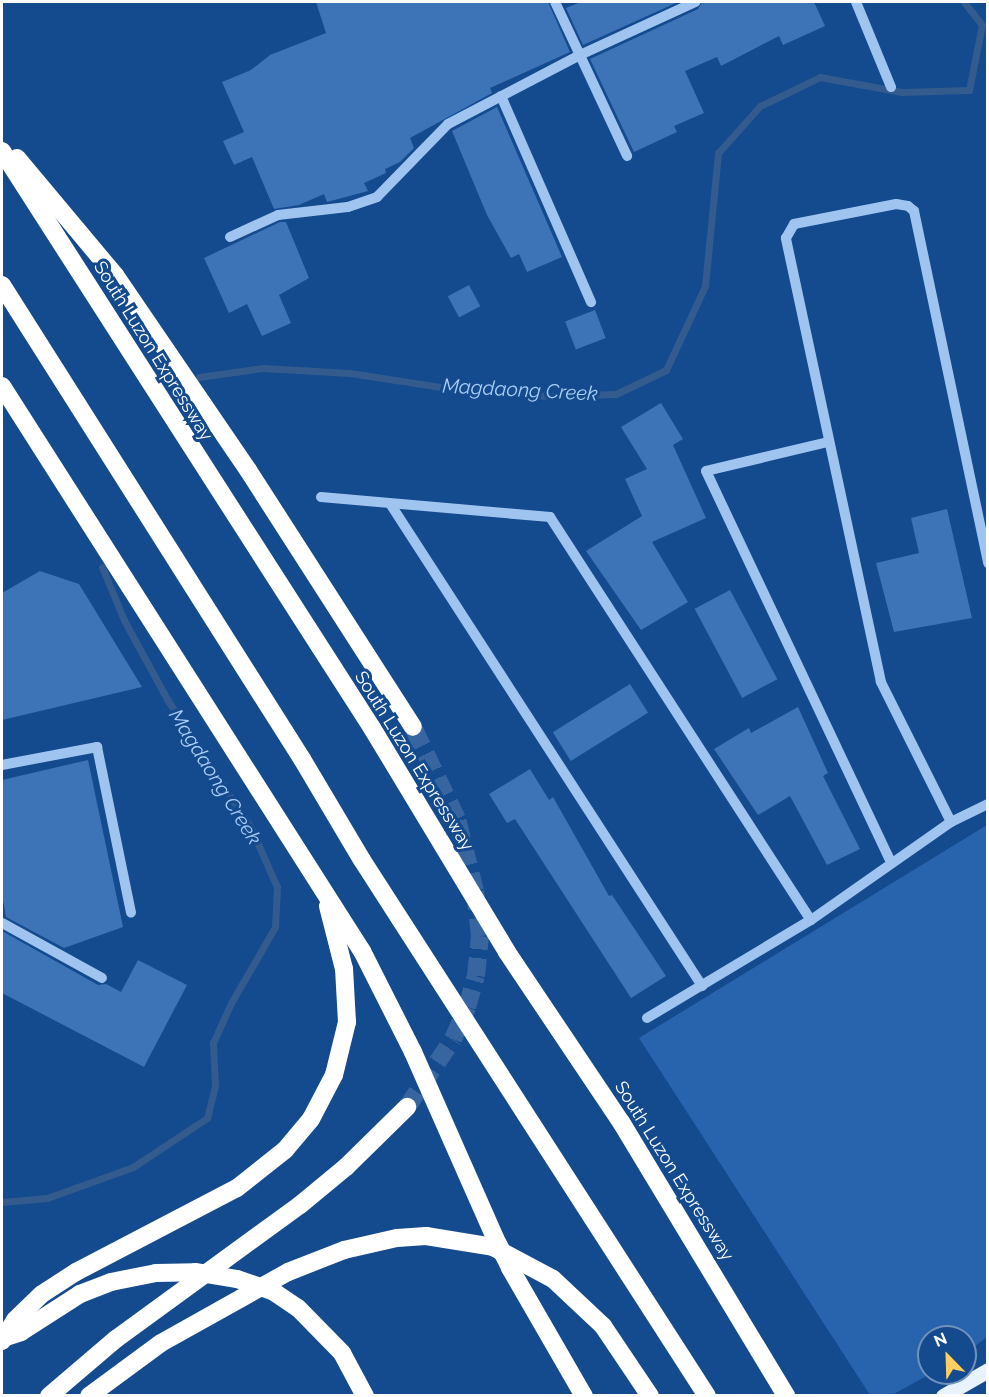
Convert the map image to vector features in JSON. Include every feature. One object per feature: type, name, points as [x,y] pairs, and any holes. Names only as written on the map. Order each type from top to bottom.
[{"type":"highway","points":[[2,139],[115,275],[248,470],[413,727]]},
{"type":"highway","name":"South Luzon Expressway","points":[[2,151],[372,728],[507,952],[621,1122],[786,1395]]},
{"type":"highway","points":[[2,285],[362,860],[707,1395]]},
{"type":"highway","points":[[2,386],[321,881],[379,982],[510,1268],[584,1395]]},
{"type":"highway","points":[[2,1340],[42,1294],[76,1272],[254,1176],[285,1150],[311,1119],[341,1052],[349,1006],[340,947],[321,881]]},
{"type":"highway","points":[[49,1395],[126,1331],[300,1205],[382,1134],[406,1107]]},
{"type":"highway","points":[[89,1395],[161,1342],[288,1272],[353,1248],[397,1238],[426,1236],[494,1248],[553,1279],[603,1326],[650,1395]]},
{"type":"highway","points":[[2,1340],[21,1332],[53,1308],[88,1290],[156,1273],[195,1272],[237,1279],[274,1292],[298,1308],[342,1353],[365,1395]]},
{"type":"main road","points":[[943,1395],[987,1370]]},
{"type":"street","points":[[555,2],[627,156]]},
{"type":"street","points":[[230,237],[278,215],[348,207],[378,197],[440,130],[580,55],[695,2]]},
{"type":"street","points":[[856,2],[891,87]]},
{"type":"street","points":[[501,96],[591,302]]},
{"type":"street","points":[[951,822],[881,682],[786,238],[794,224],[896,204],[908,206],[914,211],[987,563]]},
{"type":"street","points":[[828,442],[706,471],[891,862]]},
{"type":"street","points":[[321,497],[391,505],[550,517],[811,920]]},
{"type":"street","points":[[391,505],[702,986]]},
{"type":"street","points":[[2,765],[97,747],[131,913]]},
{"type":"street","points":[[648,1018],[811,920],[951,822],[987,804]]},
{"type":"street","points":[[2,923],[102,978]]},
{"type":"shaded area","points":[[987,825],[987,1337],[977,1345],[977,1325],[917,1325],[917,1381],[892,1395],[870,1395],[639,1038]]},
{"type":"building","points":[[316,2],[548,2],[570,52],[490,88],[492,93],[410,138],[414,148],[400,162],[385,169],[386,173],[364,183],[368,191],[327,202],[324,194],[299,205],[274,209],[252,157],[234,165],[223,141],[244,132],[222,82],[251,70],[270,55],[326,33]]},
{"type":"building","points":[[581,2],[678,2],[583,45],[566,8]]},
{"type":"building","points":[[702,2],[814,2],[825,26],[783,45],[779,36],[721,66],[717,57],[685,71],[704,113],[674,126],[677,132],[634,152],[590,59],[698,9]]},
{"type":"building","points":[[497,107],[562,257],[527,272],[519,254],[511,258],[487,215],[452,131]]},
{"type":"building","points":[[280,222],[286,222],[309,278],[279,295],[291,323],[262,336],[247,304],[229,313],[204,258]]},
{"type":"building","points":[[469,285],[480,306],[459,317],[448,296]]},
{"type":"building","points":[[595,310],[606,338],[576,349],[565,321]]},
{"type":"building","points":[[661,403],[683,439],[673,445],[706,518],[652,542],[688,602],[641,630],[586,551],[642,516],[625,479],[647,469],[621,427]]},
{"type":"building","points":[[947,509],[972,618],[894,632],[876,563],[919,553],[911,518]]},
{"type":"building","points":[[40,571],[79,584],[142,687],[2,720],[2,593]]},
{"type":"building","points":[[730,590],[777,679],[742,698],[695,609]]},
{"type":"building","points":[[630,684],[648,713],[571,761],[553,732]]},
{"type":"building","points":[[798,707],[828,773],[823,776],[860,849],[827,865],[790,796],[758,815],[714,749],[749,728],[751,733]]},
{"type":"building","points":[[88,760],[123,927],[64,948],[6,917],[2,895],[2,780]]},
{"type":"building","points":[[530,769],[549,800],[553,797],[609,896],[612,895],[666,976],[631,998],[515,819],[507,823],[489,794]]},
{"type":"building","points":[[2,931],[98,985],[106,984],[121,992],[138,960],[187,985],[144,1067],[2,993]]},
{"type":"waterway","name":"Magdaong Creek","points":[[199,377],[263,368],[350,373],[466,391],[549,396],[616,394],[666,370],[705,286],[718,153],[760,106],[820,77],[902,92],[969,90],[982,25],[964,2]]},
{"type":"waterway","name":"Magdaong Creek","points":[[2,1202],[47,1198],[133,1167],[207,1118],[215,1086],[213,1043],[231,1003],[275,927],[277,887],[251,828],[167,699],[124,620],[102,567]]},
{"type":"tunnel","points":[[407,1107],[453,1039],[467,1007],[476,976],[480,936],[475,891],[457,819],[413,727]]}]
